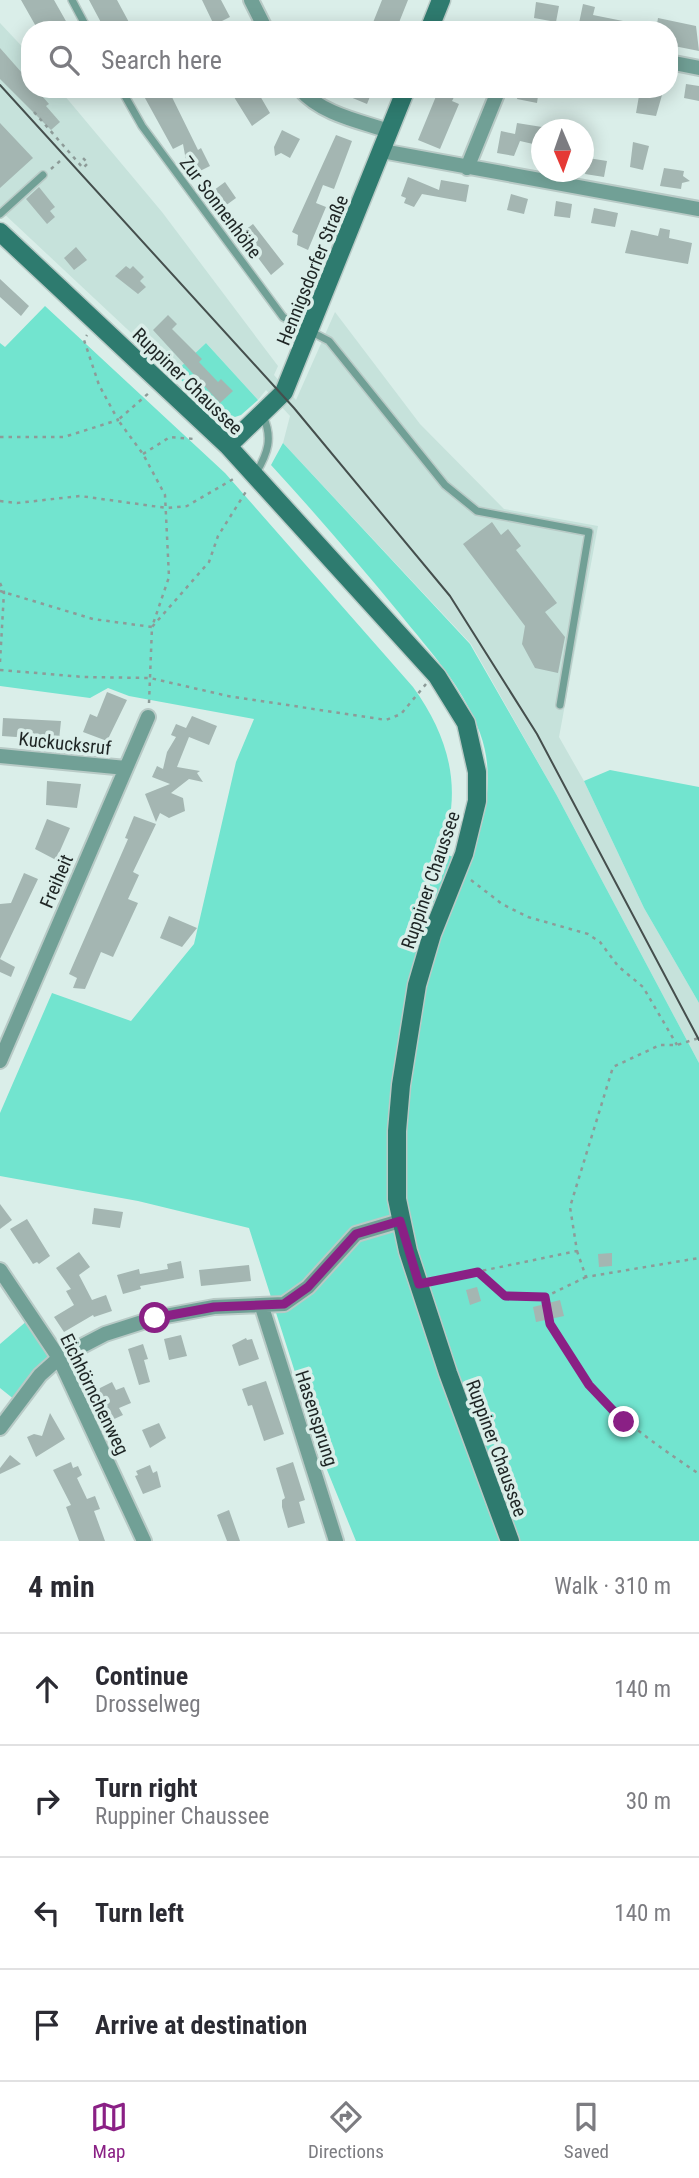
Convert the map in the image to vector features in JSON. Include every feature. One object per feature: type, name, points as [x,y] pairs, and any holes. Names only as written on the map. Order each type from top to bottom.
[{"type":"main road","points":[[433,21],[441,0]]},
{"type":"main road","name":"Hennigsdorfer Straße","points":[[228,446],[284,392],[402,98]]},
{"type":"main road","name":"Ruppiner Chaussee","points":[[0,232],[228,446],[246,481],[437,676],[460,709],[470,736],[477,772],[477,801],[469,837],[425,955],[411,1016],[397,1131],[400,1221],[474,1450],[510,1541]]},
{"type":"street","points":[[251,0],[262,21]]},
{"type":"street","points":[[678,64],[699,68]]},
{"type":"street","points":[[307,98],[327,109],[389,131]]},
{"type":"street","points":[[467,168],[495,98]]},
{"type":"street","points":[[382,151],[699,209]]},
{"type":"street","name":"Freiheit","points":[[0,1061],[148,717]]},
{"type":"street","name":"Kuckucksruf","points":[[0,756],[126,768]]},
{"type":"street","points":[[0,1428],[40,1375],[60,1358],[105,1334],[155,1318],[214,1307],[284,1304],[295,1298],[356,1234],[400,1221]]},
{"type":"street","name":"Eichhörnchenweg","points":[[0,1270],[60,1358],[144,1541]]},
{"type":"street","name":"Hasensprung","points":[[262,1307],[336,1541]]},
{"type":"lane","points":[[72,0],[83,21]]},
{"type":"lane","name":"Zur Sonnenhöhe","points":[[126,98],[142,126],[283,317],[329,341],[445,485],[477,511],[589,532],[560,705]]},
{"type":"lane","points":[[0,214],[43,175]]},
{"type":"lane","points":[[246,481],[265,458],[269,443],[270,431],[262,416]]},
{"type":"path","points":[[34,113],[82,167],[88,163],[82,157]]},
{"type":"path","points":[[95,322],[83,340],[99,385],[118,420],[144,454],[165,495],[167,509],[169,578],[152,627],[148,717]]},
{"type":"path","points":[[0,437],[64,437],[118,420],[161,384]]},
{"type":"path","points":[[144,454],[170,437],[194,439]]},
{"type":"path","points":[[0,501],[17,503],[80,496],[167,509],[187,506],[246,481]]},
{"type":"path","points":[[152,627],[209,562],[218,536],[246,481]]},
{"type":"path","points":[[0,583],[0,663]]},
{"type":"path","points":[[2,592],[93,619],[152,627]]},
{"type":"path","points":[[0,670],[85,677],[150,678],[228,696],[386,720],[401,714],[427,683]]},
{"type":"path","points":[[456,872],[469,877],[473,885],[502,904],[528,917],[588,934],[600,942],[618,966],[643,987],[677,1045]]},
{"type":"path","points":[[586,1277],[577,1251],[570,1207],[613,1068],[660,1045],[677,1045],[699,1038]]},
{"type":"path","points":[[419,1284],[577,1251]]},
{"type":"path","points":[[478,1272],[505,1296],[545,1297],[586,1277],[699,1258]]},
{"type":"path","points":[[545,1297],[550,1324],[589,1385],[624,1422],[699,1475]]},
{"type":"shaded area","points":[[0,23],[21,45],[21,98],[67,98],[162,212],[278,366],[274,375],[296,400],[335,312],[420,424],[504,509],[598,526],[559,737],[584,781],[644,908],[699,1003],[699,1063],[556,794],[471,644],[283,443],[290,416],[266,390],[258,400],[206,343],[174,373],[0,210]]},
{"type":"green space","points":[[45,306],[225,473],[413,687],[436,726],[449,766],[451,808],[440,852],[469,863],[484,815],[488,782],[485,749],[473,716],[456,685],[423,642],[271,465],[283,443],[470,644],[556,794],[699,1063],[699,1541],[356,1541],[323,1460],[249,1228],[138,1201],[0,1176],[0,1113],[52,993],[131,1021],[194,944],[236,762],[254,719],[129,696],[108,688],[90,698],[0,686],[0,343],[5,347]]},
{"type":"green space","points":[[206,343],[258,400],[241,415],[223,421],[174,373]]},
{"type":"green space","points":[[610,770],[699,787],[699,1003],[644,908],[584,781]]},
{"type":"green space","points":[[28,1320],[50,1355],[15,1400],[0,1388],[0,1344]]},
{"type":"building","points":[[21,0],[54,0],[66,21],[33,21]]},
{"type":"building","points":[[89,0],[117,0],[128,21],[100,21]]},
{"type":"building","points":[[202,0],[221,0],[230,17],[222,21],[212,21]]},
{"type":"building","points":[[382,0],[408,0],[400,21],[374,21]]},
{"type":"building","points":[[536,2],[559,6],[556,21],[534,18]]},
{"type":"building","points":[[583,4],[595,7],[593,15],[623,21],[579,21]]},
{"type":"building","points":[[678,22],[696,26],[699,51],[678,47]]},
{"type":"building","points":[[0,48],[21,72],[21,98],[44,98],[49,104],[46,106],[60,122],[51,130],[0,79]]},
{"type":"building","points":[[686,84],[699,86],[699,101],[684,98]]},
{"type":"building","points":[[145,98],[172,98],[198,150],[201,148],[210,166],[194,174],[187,166],[183,144],[173,149]]},
{"type":"building","points":[[235,98],[261,98],[270,113],[252,126]]},
{"type":"building","points":[[353,98],[369,98],[367,104]]},
{"type":"building","points":[[435,98],[454,98],[452,101],[459,104],[440,149],[418,140]]},
{"type":"building","points":[[517,98],[538,98],[537,103]]},
{"type":"building","points":[[639,98],[661,98],[656,116],[636,113]]},
{"type":"building","points":[[0,123],[33,158],[0,188]]},
{"type":"building","points":[[517,123],[531,125],[531,144],[520,141],[514,156],[497,153],[501,131],[515,134]]},
{"type":"building","points":[[282,130],[300,139],[290,158],[281,153],[275,156],[274,147]]},
{"type":"building","points":[[336,135],[352,141],[334,189],[323,185],[316,203],[326,207],[308,250],[297,245],[298,235],[292,232]]},
{"type":"building","points":[[633,142],[649,146],[643,170],[630,167]]},
{"type":"building","points":[[594,159],[607,161],[604,177],[594,175]]},
{"type":"building","points":[[664,168],[684,171],[683,176],[690,181],[682,183],[681,189],[660,186]]},
{"type":"building","points":[[408,177],[439,190],[441,180],[469,185],[466,202],[422,194],[414,207],[404,203],[406,198],[401,196]]},
{"type":"building","points":[[225,182],[236,198],[221,209],[210,193]]},
{"type":"building","points":[[39,187],[55,207],[50,211],[55,217],[47,224],[26,199]]},
{"type":"building","points":[[511,194],[528,199],[524,214],[507,210]]},
{"type":"building","points":[[556,201],[572,204],[570,218],[554,216]]},
{"type":"building","points":[[594,208],[618,213],[615,227],[591,223]]},
{"type":"building","points":[[253,224],[284,264],[271,275],[240,234]]},
{"type":"building","points":[[660,228],[670,230],[669,238],[692,243],[688,264],[625,253],[631,230],[658,236]]},
{"type":"building","points":[[76,247],[87,260],[74,270],[64,258]]},
{"type":"building","points":[[126,266],[130,269],[133,266],[144,277],[140,281],[146,287],[138,294],[115,276]]},
{"type":"building","points":[[0,279],[29,306],[21,316],[0,297]]},
{"type":"building","points":[[168,315],[177,324],[172,329],[202,359],[199,362],[218,382],[221,379],[233,391],[220,403],[153,330]]},
{"type":"building","points":[[492,522],[501,535],[508,529],[521,546],[516,550],[557,603],[545,612],[565,637],[558,673],[535,668],[522,644],[525,626],[463,544]]},
{"type":"building","points":[[107,692],[127,700],[107,741],[83,732],[90,714],[97,717]]},
{"type":"building","points":[[192,716],[217,726],[209,745],[189,737],[177,767],[200,771],[197,773],[203,782],[189,779],[171,793],[183,798],[185,811],[169,818],[160,813],[156,822],[145,794],[170,784],[152,777],[157,766],[163,769],[167,752],[176,737],[171,735],[176,724],[186,728]]},
{"type":"building","points":[[3,718],[61,721],[59,740],[2,736]]},
{"type":"building","points":[[47,781],[81,784],[77,808],[46,805]]},
{"type":"building","points":[[134,816],[156,824],[133,872],[139,875],[128,899],[138,903],[113,957],[101,952],[85,989],[73,988],[77,978],[69,974],[128,839],[125,838]]},
{"type":"building","points":[[47,819],[70,828],[56,860],[35,849]]},
{"type":"building","points":[[24,873],[38,879],[0,959],[0,904],[11,903]]},
{"type":"building","points":[[169,916],[197,928],[182,947],[160,938]]},
{"type":"building","points":[[0,959],[15,967],[11,977],[0,972]]},
{"type":"building","points":[[0,1204],[12,1220],[0,1229]]},
{"type":"building","points":[[94,1208],[123,1212],[120,1228],[92,1224]]},
{"type":"building","points":[[27,1219],[50,1256],[39,1264],[33,1264],[10,1229]]},
{"type":"building","points":[[79,1252],[90,1267],[79,1275],[92,1300],[106,1295],[112,1311],[94,1317],[93,1315],[64,1332],[54,1317],[74,1305],[66,1291],[71,1289],[56,1268]]},
{"type":"building","points":[[612,1253],[612,1266],[599,1267],[598,1254]]},
{"type":"building","points":[[181,1261],[184,1278],[140,1286],[141,1289],[123,1294],[117,1275],[139,1269],[140,1274],[168,1269],[167,1264]]},
{"type":"building","points":[[249,1265],[251,1281],[201,1286],[199,1270]]},
{"type":"building","points":[[477,1287],[481,1301],[470,1305],[466,1290]]},
{"type":"building","points":[[560,1300],[564,1316],[536,1322],[533,1307]]},
{"type":"building","points":[[181,1335],[187,1356],[169,1360],[164,1339]]},
{"type":"building","points":[[246,1338],[252,1339],[259,1359],[239,1366],[232,1345]]},
{"type":"building","points":[[143,1344],[148,1359],[144,1360],[150,1382],[139,1385],[128,1349]]},
{"type":"building","points":[[266,1381],[284,1434],[264,1441],[252,1405],[248,1406],[242,1389]]},
{"type":"building","points":[[112,1382],[116,1390],[124,1387],[131,1403],[119,1408],[123,1415],[112,1420],[98,1389]]},
{"type":"building","points":[[50,1413],[65,1439],[36,1457],[27,1437],[34,1434],[42,1436]]},
{"type":"building","points":[[159,1423],[166,1438],[150,1448],[142,1430]]},
{"type":"building","points":[[10,1455],[21,1464],[0,1474],[0,1468]]},
{"type":"building","points":[[71,1462],[73,1468],[78,1466],[82,1475],[77,1478],[87,1499],[95,1496],[100,1509],[94,1511],[105,1541],[79,1541],[66,1507],[71,1505],[53,1470]]},
{"type":"building","points":[[293,1462],[305,1500],[299,1502],[305,1523],[288,1528],[282,1507],[282,1500],[285,1498],[276,1468]]},
{"type":"building","points":[[150,1465],[153,1473],[157,1471],[161,1487],[143,1494],[135,1476],[138,1475],[136,1471]]},
{"type":"building","points":[[229,1510],[240,1541],[227,1541],[217,1515]]},
{"type":"tram line","points":[[0,85],[294,408],[450,596],[537,734],[699,1040]]},
{"type":"route","points":[[155,1318],[214,1307],[284,1304],[308,1287],[356,1234],[367,1228],[400,1221],[419,1284],[478,1272],[505,1296],[545,1297],[550,1324],[589,1385],[624,1422]]}]
